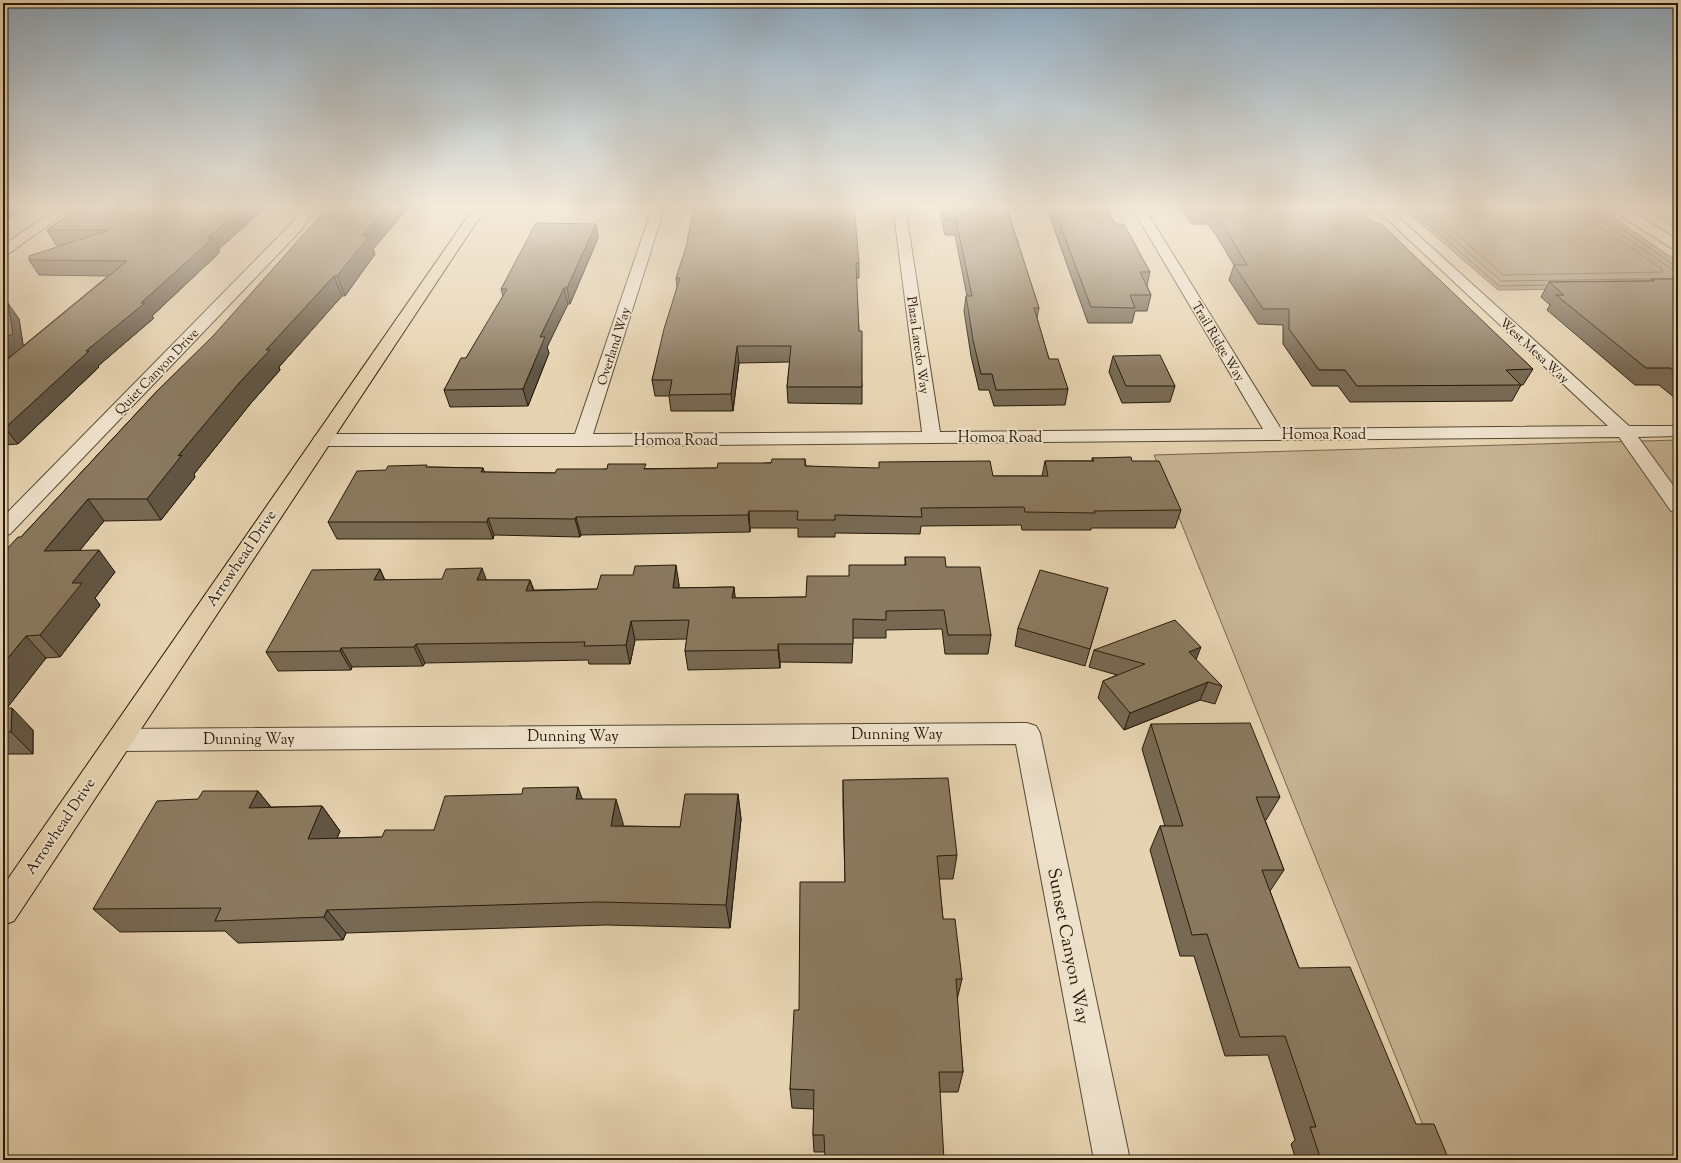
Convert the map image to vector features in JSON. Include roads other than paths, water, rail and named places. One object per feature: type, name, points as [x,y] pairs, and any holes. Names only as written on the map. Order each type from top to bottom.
[{"type":"main road","name":"Arrowhead Drive","points":[[3,911],[444,260]]},
{"type":"street","name":"Quiet Canyon Drive","points":[[3,529],[264,260]]},
{"type":"street","name":"Overland Way","points":[[582,440],[641,260]]},
{"type":"street","name":"Plaza Laredo Way","points":[[906,260],[932,437]]},
{"type":"street","name":"Trail Ridge Way","points":[[1170,260],[1276,435]]},
{"type":"street","name":"West Mesa Way","points":[[1438,260],[1625,432],[1678,506]]},
{"type":"street","name":"Homoa Road","points":[[322,440],[582,440],[1678,431]]},
{"type":"street","name":"Dunning Way","points":[[118,740],[1027,733]]},
{"type":"street","name":"Sunset Canyon Way","points":[[1027,733],[1112,1160]]},
{"type":"water","points":[[1464,260],[1675,260],[1678,262],[1678,288],[1498,290]]}]
